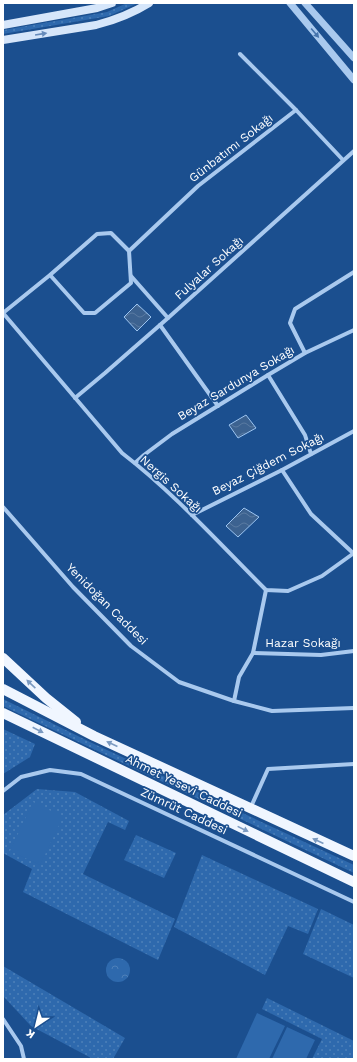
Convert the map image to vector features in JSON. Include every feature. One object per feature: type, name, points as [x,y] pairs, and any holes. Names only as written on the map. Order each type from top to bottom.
[{"type":"main road","points":[[3,25],[97,8],[112,3]]},
{"type":"main road","points":[[3,40],[96,25],[115,19],[149,3]]},
{"type":"main road","points":[[3,658],[46,698],[94,736]]},
{"type":"main road","name":"Ahmet Yesevi Caddesi","points":[[3,689],[94,736],[354,856]]},
{"type":"main road","name":"Ahmet Yesevi Caddesi","points":[[3,713],[354,882]]},
{"type":"street","points":[[290,3],[354,80]]},
{"type":"street","points":[[305,3],[354,58]]},
{"type":"street","points":[[240,54],[343,160]]},
{"type":"street","name":"Günbatımı Sokağı","points":[[129,251],[198,186],[296,110]]},
{"type":"street","name":"Fulyalar Sokağı","points":[[74,398],[168,318],[354,150]]},
{"type":"street","points":[[3,313],[97,234],[111,233],[129,251],[131,283],[95,313],[84,313],[50,275]]},
{"type":"street","points":[[305,353],[290,323],[295,310],[354,272]]},
{"type":"street","points":[[131,275],[168,318]]},
{"type":"street","name":"Nergis Sokağı","points":[[3,313],[122,453],[192,515],[266,590]]},
{"type":"street","points":[[160,325],[218,406]]},
{"type":"street","name":"Beyaz Sardunya Sokağı","points":[[135,463],[172,434],[268,375],[305,353],[354,330]]},
{"type":"street","points":[[268,375],[305,435],[311,454]]},
{"type":"street","name":"Beyaz Çiğdem Sokağı","points":[[192,515],[282,470],[354,431]]},
{"type":"street","points":[[234,702],[239,677],[253,653],[266,590],[288,591],[322,576],[354,553],[311,514],[282,470]]},
{"type":"street","name":"Yenidoğan Caddesi","points":[[3,507],[73,587],[131,646],[179,682],[234,702],[272,711],[354,708]]},
{"type":"street","name":"Hazar Sokağı","points":[[253,653],[322,655],[352,653],[354,651]]},
{"type":"street","points":[[250,809],[268,769],[354,764]]},
{"type":"street","name":"Zümrüt Caddesi","points":[[3,791],[21,777],[50,770],[81,774],[354,902]]},
{"type":"street","points":[[3,1019],[21,1046],[24,1059]]},
{"type":"green space","points":[[127,3],[138,3],[109,16],[3,34],[3,30],[107,12]]},
{"type":"green space","points":[[3,699],[92,743],[354,865],[354,873],[3,706]]},
{"type":"green space","points":[[3,729],[35,744],[30,757],[3,774]]},
{"type":"green space","points":[[37,789],[75,792],[129,821],[125,830],[108,822],[83,874],[175,919],[158,960],[23,892],[32,869],[3,853],[3,815]]},
{"type":"green space","points":[[33,802],[63,817],[40,865],[10,851]]},
{"type":"green space","points":[[136,835],[176,853],[164,878],[124,860]]},
{"type":"green space","points":[[202,855],[318,909],[308,934],[288,926],[265,975],[174,927]]},
{"type":"green space","points":[[321,909],[354,925],[354,978],[303,954]]},
{"type":"green space","points":[[118,958],[126,962],[130,970],[126,978],[118,982],[110,978],[106,970],[110,962]]},
{"type":"green space","points":[[3,966],[125,1038],[113,1059],[93,1059],[31,1026],[3,996]]},
{"type":"green space","points":[[267,998],[354,1041],[354,1059],[312,1059],[322,1039],[262,1009]]},
{"type":"green space","points":[[257,1013],[285,1026],[269,1059],[236,1059]]},
{"type":"green space","points":[[287,1027],[315,1040],[306,1059],[272,1059]]},
{"type":"water","points":[[137,304],[151,317],[137,331],[124,317]]},
{"type":"water","points":[[246,415],[256,428],[238,438],[229,425]]},
{"type":"water","points":[[244,508],[259,517],[238,537],[226,526]]}]
